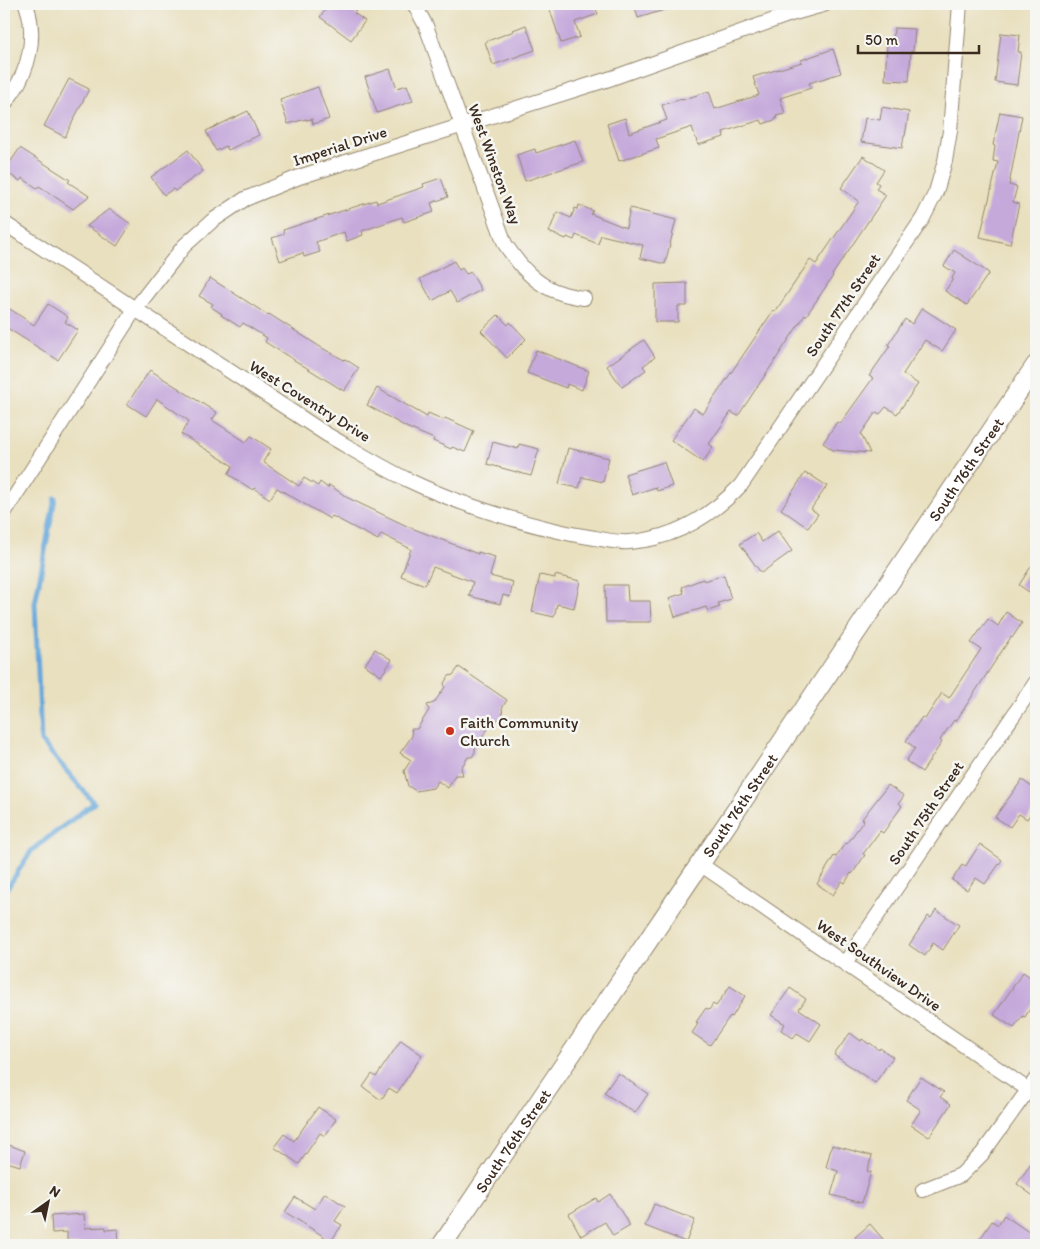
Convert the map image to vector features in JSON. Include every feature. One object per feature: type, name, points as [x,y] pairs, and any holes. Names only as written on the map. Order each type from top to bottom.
[{"type":"main road","name":"South 76th Street","points":[[442,1245],[1036,365]]},
{"type":"street","points":[[4,105],[20,81],[30,50],[30,22],[26,4]]},
{"type":"street","name":"West Winston Way","points":[[414,4],[426,26],[505,244],[515,260],[540,283],[560,293],[584,298]]},
{"type":"street","name":"Imperial Drive","points":[[4,513],[135,309],[184,246],[212,221],[245,199],[299,177],[612,78],[789,9],[826,4]]},
{"type":"street","name":"South 77th Street","points":[[628,542],[665,535],[700,520],[717,508],[741,485],[923,218],[936,192],[945,161],[950,131],[960,4]]},
{"type":"street","name":"West Coventry Drive","points":[[4,223],[326,434],[410,481],[460,502],[509,518],[567,534],[628,542]]},
{"type":"street","name":"South 75th Street","points":[[845,963],[1036,682]]},
{"type":"street","name":"West Southview Drive","points":[[700,864],[1034,1088]]},
{"type":"street","points":[[923,1190],[961,1175],[982,1154],[1034,1088]]},
{"type":"building","points":[[330,4],[347,4],[356,11],[354,13],[365,21],[351,40],[320,17]]},
{"type":"building","points":[[548,4],[594,4],[598,14],[575,22],[580,37],[561,43]]},
{"type":"building","points":[[634,4],[674,4],[674,7],[638,18]]},
{"type":"building","points":[[526,25],[535,50],[493,65],[485,42]]},
{"type":"building","points":[[894,28],[915,29],[909,81],[885,80],[887,44],[893,44]]},
{"type":"building","points":[[1001,33],[1020,35],[1018,52],[1021,52],[1017,85],[995,82]]},
{"type":"building","points":[[833,49],[841,73],[809,83],[811,88],[780,98],[785,114],[776,116],[777,119],[763,124],[761,120],[723,132],[724,137],[698,145],[692,127],[656,139],[659,148],[619,161],[607,124],[625,118],[629,133],[667,120],[662,105],[709,91],[715,109],[759,95],[753,77],[802,62],[801,60]]},
{"type":"building","points":[[390,69],[397,88],[407,85],[413,101],[377,113],[365,77]]},
{"type":"building","points":[[69,79],[89,89],[65,137],[44,126]]},
{"type":"building","points":[[318,87],[329,119],[313,124],[312,119],[306,119],[288,124],[280,100]]},
{"type":"building","points":[[882,107],[909,112],[902,148],[861,142],[865,118],[880,120]]},
{"type":"building","points":[[248,111],[259,135],[228,150],[226,146],[216,151],[206,131]]},
{"type":"building","points":[[1000,112],[1022,116],[1009,185],[1017,187],[1013,202],[1019,204],[1010,244],[980,237],[998,162],[993,161],[995,146],[993,145]]},
{"type":"building","points":[[575,140],[583,162],[525,181],[517,155],[535,149],[536,153]]},
{"type":"building","points":[[20,148],[70,180],[68,182],[89,196],[73,209],[39,186],[37,188],[22,178],[20,181],[4,171]]},
{"type":"building","points":[[188,150],[203,171],[175,191],[173,189],[164,195],[151,177]]},
{"type":"building","points":[[863,156],[884,170],[876,182],[879,184],[876,189],[886,195],[738,416],[731,412],[709,444],[713,447],[703,462],[671,440],[694,408],[703,414],[810,260],[816,264],[859,201],[841,188]]},
{"type":"building","points":[[441,178],[448,197],[431,203],[434,212],[404,222],[402,217],[362,231],[363,235],[347,241],[344,232],[316,242],[320,252],[304,257],[303,253],[280,261],[272,238],[284,234],[283,230],[376,200],[377,203],[424,187],[423,184]]},
{"type":"building","points":[[579,205],[593,211],[591,214],[626,228],[630,208],[676,220],[665,264],[640,258],[643,245],[601,235],[598,244],[576,235],[574,240],[549,232],[557,212],[571,218],[575,208],[578,209]]},
{"type":"building","points":[[109,209],[131,224],[117,246],[87,226]]},
{"type":"building","points":[[954,250],[989,273],[967,305],[945,291],[955,273],[944,266]]},
{"type":"building","points":[[454,261],[459,270],[462,268],[466,274],[471,272],[481,290],[457,303],[450,291],[432,301],[420,279]]},
{"type":"building","points":[[210,278],[322,348],[359,368],[344,391],[265,342],[267,338],[243,323],[240,327],[211,307],[213,304],[199,296]]},
{"type":"building","points":[[687,283],[687,306],[678,306],[678,322],[655,322],[655,284]]},
{"type":"building","points":[[48,304],[68,317],[65,322],[78,330],[58,360],[4,326],[4,305],[34,325]]},
{"type":"building","points":[[922,308],[956,330],[942,351],[925,340],[903,374],[918,384],[897,414],[886,407],[880,414],[876,412],[861,434],[870,453],[833,450],[823,443],[837,422],[840,424],[873,378],[869,376],[890,346],[888,345],[905,319],[912,324]]},
{"type":"building","points":[[498,315],[508,325],[510,322],[526,339],[507,358],[481,331]]},
{"type":"building","points":[[644,340],[655,357],[643,366],[646,370],[622,387],[607,366]]},
{"type":"building","points":[[536,350],[589,371],[582,390],[567,384],[566,388],[527,373]]},
{"type":"building","points":[[150,370],[217,413],[212,420],[246,442],[251,436],[271,449],[263,462],[299,486],[304,478],[318,486],[320,482],[328,488],[329,485],[344,496],[409,527],[478,554],[478,552],[495,557],[490,576],[513,582],[510,597],[503,595],[500,604],[469,596],[473,582],[433,567],[425,585],[401,576],[411,549],[381,534],[378,540],[332,516],[330,519],[277,488],[270,499],[254,488],[253,490],[228,474],[233,466],[181,434],[189,421],[157,399],[146,416],[127,404]]},
{"type":"building","points":[[377,388],[427,417],[428,413],[444,420],[445,418],[474,431],[465,452],[452,447],[451,449],[433,441],[434,439],[406,427],[367,405]]},
{"type":"building","points":[[493,442],[518,449],[519,444],[539,449],[531,476],[487,464]]},
{"type":"building","points":[[568,448],[609,458],[603,482],[582,477],[579,488],[559,484]]},
{"type":"building","points":[[664,462],[672,486],[657,491],[656,487],[632,495],[625,474]]},
{"type":"building","points":[[805,473],[827,486],[811,509],[818,514],[808,528],[781,509]]},
{"type":"building","points":[[778,531],[792,551],[761,573],[740,544],[756,533],[762,542]]},
{"type":"building","points":[[1036,559],[1036,597],[1019,585]]},
{"type":"building","points":[[540,575],[555,578],[555,575],[580,581],[574,608],[557,604],[554,617],[532,612]]},
{"type":"building","points":[[724,575],[731,599],[718,603],[720,607],[708,611],[706,607],[675,617],[669,598],[684,593],[682,587],[703,579],[704,581]]},
{"type":"building","points":[[605,585],[627,585],[628,601],[650,601],[651,622],[606,622]]},
{"type":"building","points":[[1006,612],[1022,623],[956,721],[954,720],[940,740],[942,742],[922,772],[906,761],[915,748],[906,741],[922,717],[925,719],[942,693],[949,698],[981,649],[971,643],[988,619],[998,626]]},
{"type":"building","points":[[375,649],[392,660],[381,676],[365,665]]},
{"type":"building","name":"Faith Community Church","points":[[459,667],[507,700],[502,708],[503,714],[498,720],[493,721],[475,748],[472,757],[468,757],[461,768],[463,775],[455,775],[448,788],[438,781],[433,788],[416,791],[408,786],[404,771],[411,760],[400,753],[412,736],[411,729],[417,729],[429,710],[427,705],[434,703],[445,687],[444,683]]},
{"type":"building","points":[[1022,780],[1036,790],[1036,806],[1027,819],[1019,814],[1010,827],[995,817]]},
{"type":"building","points":[[888,785],[904,796],[899,803],[902,806],[883,833],[880,831],[863,854],[865,855],[852,874],[845,883],[842,881],[833,895],[817,884],[834,856],[836,857],[845,843],[847,844],[864,820],[862,819]]},
{"type":"building","points":[[980,844],[1002,860],[985,884],[976,878],[967,890],[952,880],[962,865],[965,867]]},
{"type":"building","points":[[936,910],[959,925],[943,950],[933,943],[925,956],[909,945],[928,916],[931,918]]},
{"type":"building","points":[[1023,972],[1036,981],[1036,999],[1025,1017],[1023,1016],[1014,1028],[994,1015]]},
{"type":"building","points":[[730,986],[745,996],[732,1017],[730,1016],[710,1045],[692,1033],[698,1024],[696,1022],[706,1008],[709,1010],[713,1004],[716,1006]]},
{"type":"building","points":[[790,988],[806,999],[799,1009],[821,1024],[810,1041],[797,1033],[793,1038],[781,1030],[785,1024],[771,1015]]},
{"type":"building","points":[[850,1033],[861,1041],[862,1039],[870,1043],[879,1050],[880,1048],[893,1057],[875,1083],[834,1055]]},
{"type":"building","points":[[401,1040],[422,1055],[397,1093],[389,1088],[381,1100],[363,1087],[372,1074],[376,1077]]},
{"type":"building","points":[[618,1073],[648,1094],[635,1113],[604,1093]]},
{"type":"building","points":[[921,1077],[944,1092],[940,1097],[951,1104],[929,1137],[911,1125],[921,1110],[906,1100]]},
{"type":"building","points":[[318,1107],[336,1119],[325,1136],[320,1133],[299,1164],[274,1147],[284,1134],[294,1141]]},
{"type":"building","points":[[4,1143],[25,1151],[20,1166],[4,1161]]},
{"type":"building","points":[[832,1145],[872,1156],[867,1171],[871,1172],[862,1203],[831,1195],[838,1171],[826,1167]]},
{"type":"building","points":[[1036,1156],[1036,1198],[1017,1184]]},
{"type":"building","points":[[325,1193],[345,1206],[335,1221],[342,1225],[331,1241],[285,1212],[295,1197],[315,1209]]},
{"type":"building","points":[[610,1194],[630,1226],[613,1236],[605,1222],[581,1236],[569,1214],[596,1198],[598,1202]]},
{"type":"building","points":[[654,1204],[695,1220],[686,1242],[645,1226]]},
{"type":"building","points":[[84,1214],[85,1228],[106,1227],[106,1230],[118,1229],[119,1245],[67,1245],[67,1232],[52,1233],[51,1216]]},
{"type":"building","points":[[1004,1215],[1036,1237],[1032,1245],[976,1245],[992,1221],[998,1225]]},
{"type":"building","points":[[870,1224],[888,1245],[862,1245],[855,1237]]},
{"type":"waterway","points":[[4,893],[32,850],[94,803],[41,741],[35,603],[55,498]]},
{"type":"place","name":"Faith Community Church","points":[[450,731]]}]
